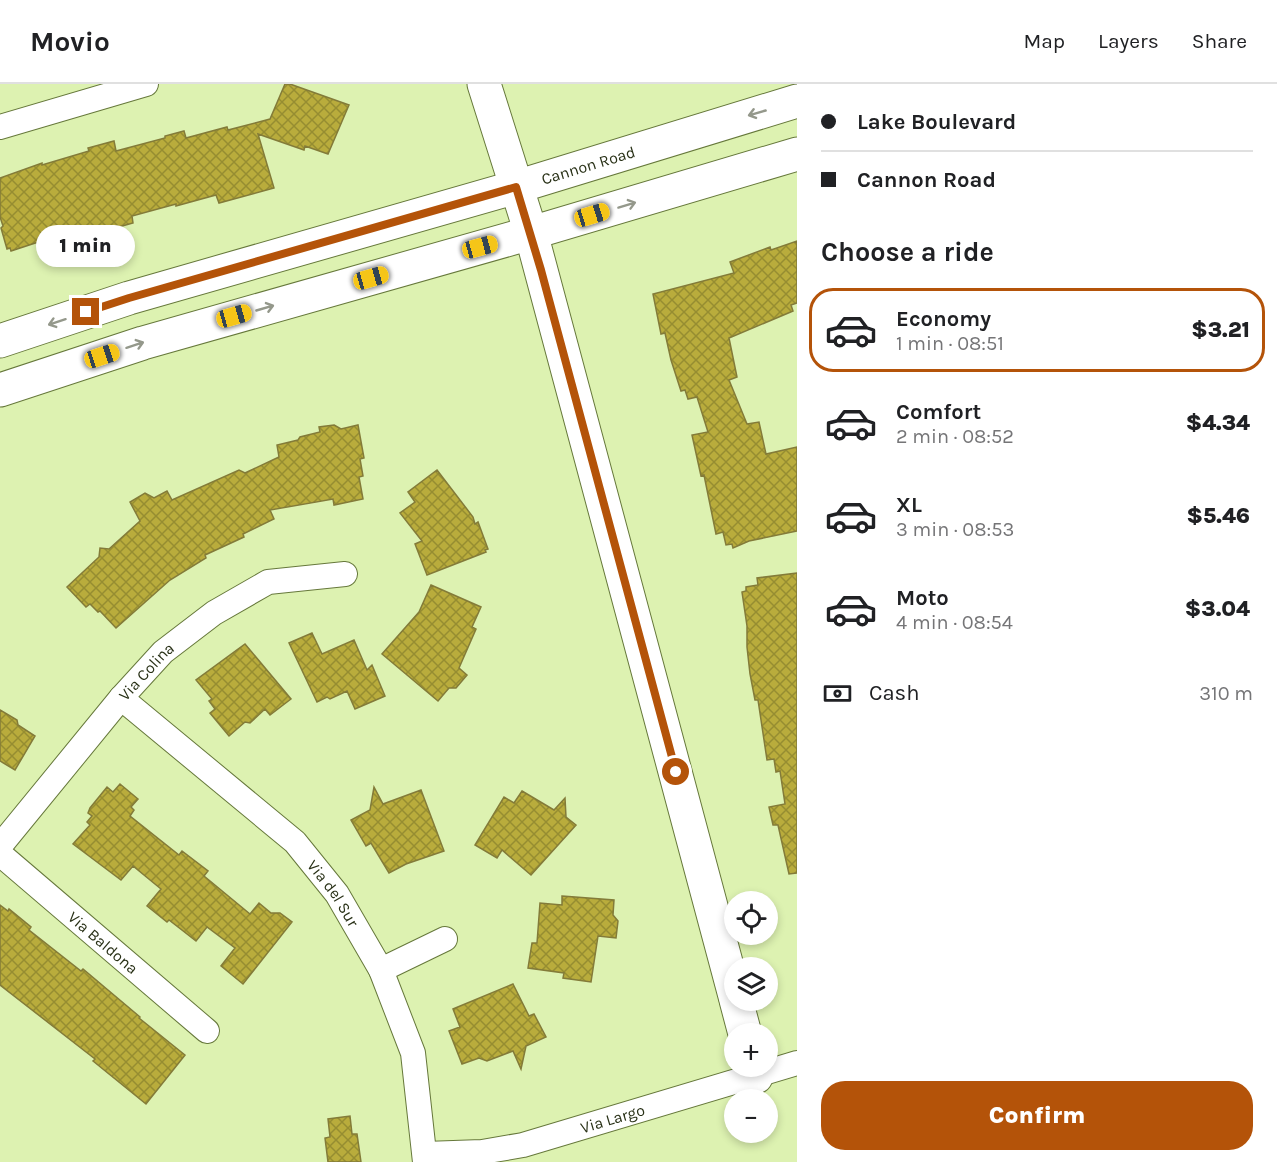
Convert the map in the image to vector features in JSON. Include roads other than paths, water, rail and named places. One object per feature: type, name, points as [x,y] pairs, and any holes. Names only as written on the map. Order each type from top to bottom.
[{"type":"main road","points":[[484,84],[531,233],[725,957]]},
{"type":"main road","name":"Cannon Road","points":[[0,341],[129,298],[516,187],[797,101]]},
{"type":"main road","points":[[0,390],[143,342],[531,233],[797,154]]},
{"type":"street","points":[[0,127],[146,84]]},
{"type":"street","name":"Via Colina","points":[[0,846],[121,698],[163,652],[214,613],[268,582],[345,574]]},
{"type":"street","name":"Via del Sur","points":[[121,698],[296,842],[337,894],[381,970],[413,1053],[425,1158]]},
{"type":"street","name":"Via Baldona","points":[[0,854],[207,1031]]},
{"type":"street","points":[[381,970],[445,939]]},
{"type":"street","name":"Via Largo","points":[[778,1067],[797,1063]]},
{"type":"street","name":"Via Largo","points":[[425,1158],[523,1145],[739,1077]]}]
